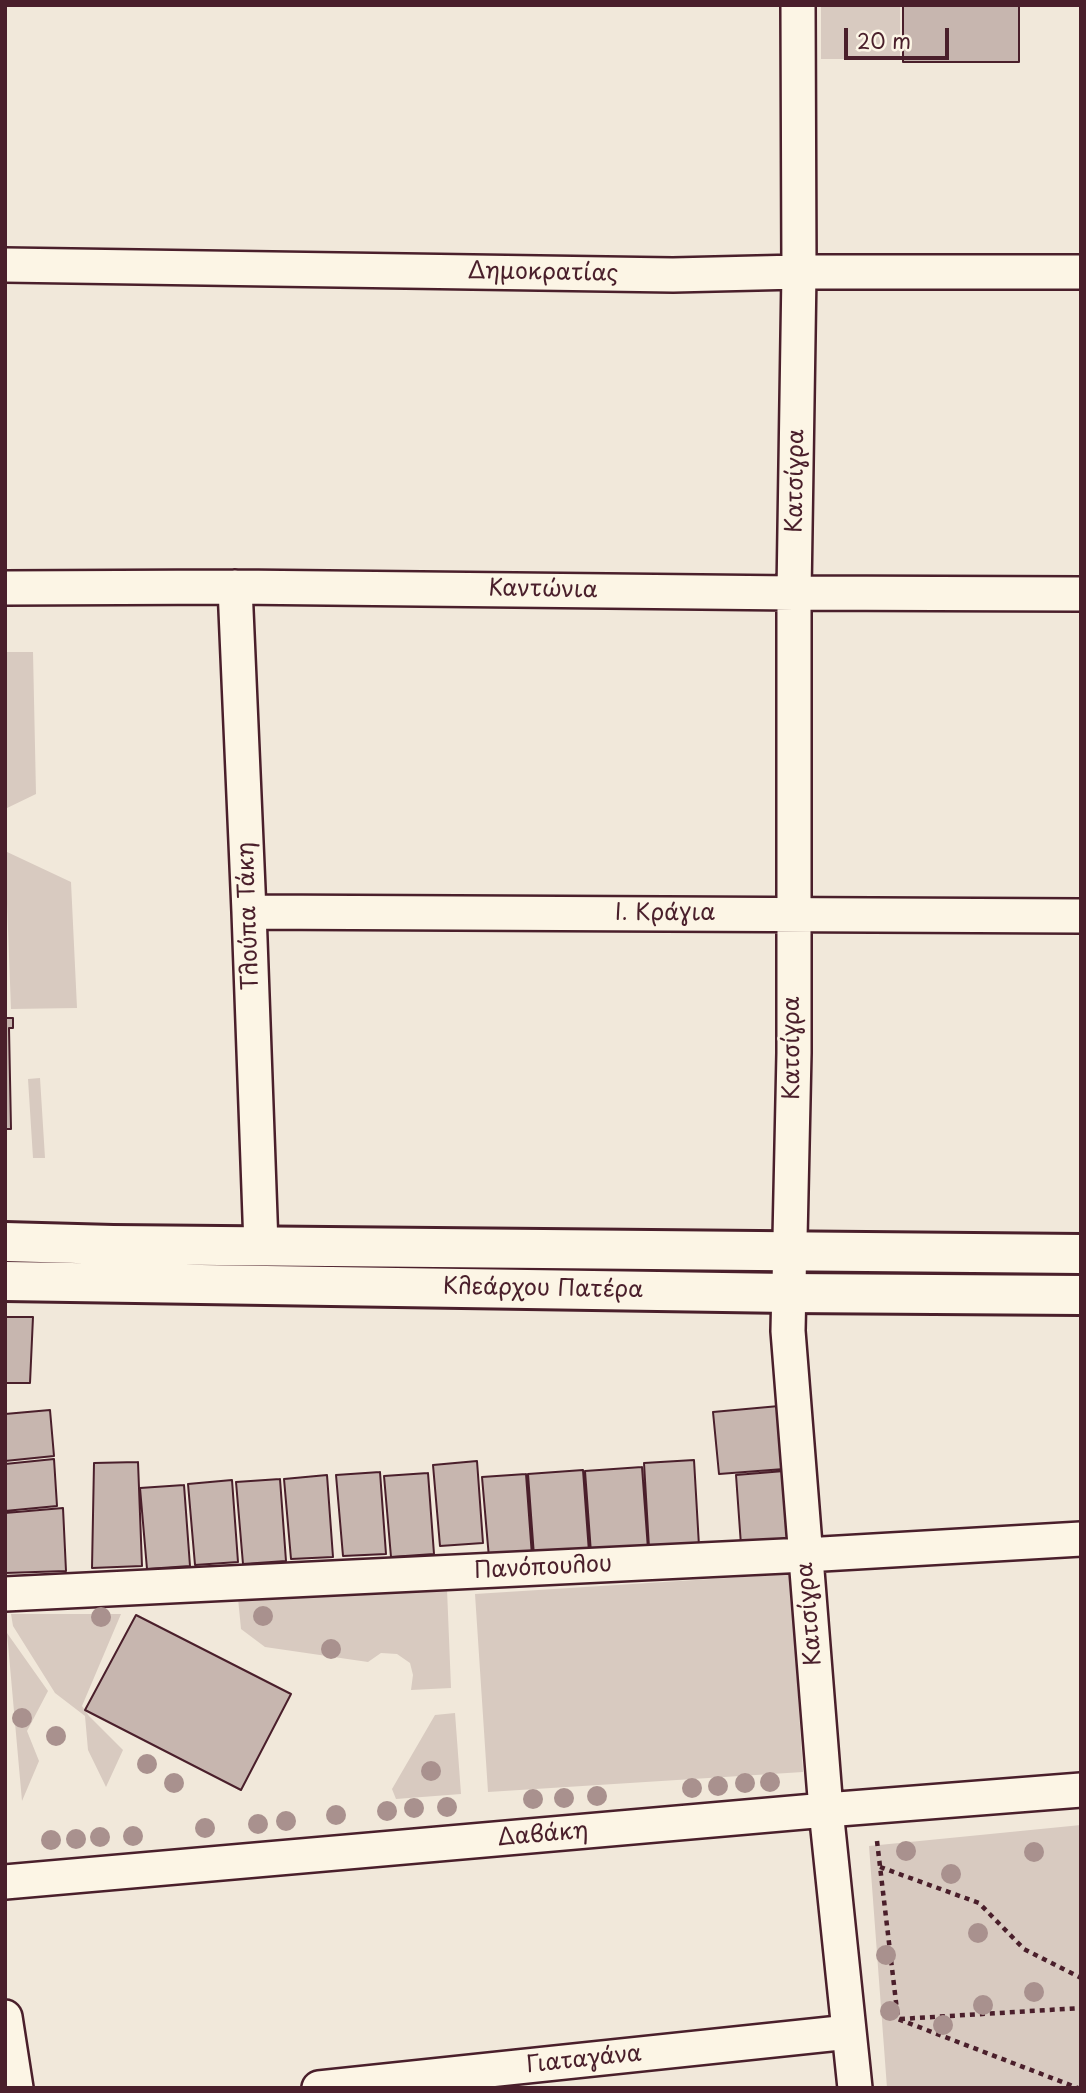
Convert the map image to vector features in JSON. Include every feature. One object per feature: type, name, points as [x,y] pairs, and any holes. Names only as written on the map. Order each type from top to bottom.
[{"type":"street","name":"Κατσίγρα","points":[[798,5],[794,1053],[788,1331],[826,1810],[855,2088]]},
{"type":"street","name":"Δημοκρατίας","points":[[5,265],[673,275],[1081,272]]},
{"type":"street","name":"Καντώνια","points":[[5,588],[235,587],[1081,594]]},
{"type":"street","name":"Τλούπα Τάκη","points":[[235,587],[261,1245]]},
{"type":"street","name":"Ι. Κράγια","points":[[249,912],[1081,915]]},
{"type":"street","name":"Κλεάρχου Πατέρα","points":[[5,1242],[1081,1254]]},
{"type":"street","name":"Κλεάρχου Πατέρα","points":[[5,1281],[1081,1295]]},
{"type":"street","name":"Πανόπουλου","points":[[5,1594],[1081,1539]]},
{"type":"street","name":"Δαβάκη","points":[[5,1882],[1081,1790]]},
{"type":"street","points":[[5,2017],[16,2088]]},
{"type":"street","name":"Γιαταγάνα","points":[[319,2088],[849,2032]]},
{"type":"path","points":[[876,1831],[898,2019]]},
{"type":"path","points":[[879,1867],[979,1903],[1024,1948],[1081,1978]]},
{"type":"path","points":[[898,2019],[1081,2008]]},
{"type":"path","points":[[898,2019],[1078,2088]]},
{"type":"shaded area","points":[[821,5],[900,5],[900,59],[821,59]]},
{"type":"shaded area","points":[[5,652],[33,652],[36,794],[5,809]]},
{"type":"shaded area","points":[[5,851],[71,882],[77,1008],[11,1009]]},
{"type":"shaded area","points":[[40,1078],[45,1158],[33,1158],[28,1079]]},
{"type":"shaded area","points":[[790,1574],[803,1772],[488,1792],[475,1594]]},
{"type":"shaded area","points":[[447,1589],[451,1688],[411,1690],[413,1675],[410,1663],[397,1654],[381,1653],[368,1662],[265,1647],[241,1629],[238,1598]]},
{"type":"shaded area","points":[[11,1614],[121,1614],[82,1706],[123,1750],[106,1787],[88,1750],[85,1716],[55,1693],[13,1626]]},
{"type":"shaded area","points":[[7,1633],[48,1691],[27,1731],[39,1761],[22,1801]]},
{"type":"shaded area","points":[[455,1713],[461,1794],[396,1799],[392,1789],[435,1715]]},
{"type":"shaded area","points":[[1081,1825],[1081,2088],[887,2088],[869,1846]]},
{"type":"building","points":[[903,5],[1019,5],[1019,62],[903,62]]},
{"type":"building","points":[[5,1018],[13,1018],[13,1028],[9,1028],[11,1129],[5,1129]]},
{"type":"building","points":[[5,1317],[33,1317],[30,1383],[5,1383]]},
{"type":"building","points":[[779,1406],[784,1469],[719,1474],[713,1412]]},
{"type":"building","points":[[50,1410],[54,1456],[5,1461],[5,1414]]},
{"type":"building","points":[[54,1459],[57,1506],[5,1511],[5,1464]]},
{"type":"building","points":[[694,1460],[699,1546],[649,1548],[644,1463]]},
{"type":"building","points":[[477,1461],[483,1543],[440,1546],[433,1465]]},
{"type":"building","points":[[138,1462],[142,1566],[92,1568],[94,1463]]},
{"type":"building","points":[[642,1467],[648,1549],[591,1553],[585,1471]]},
{"type":"building","points":[[583,1470],[589,1552],[534,1556],[528,1474]]},
{"type":"building","points":[[784,1471],[789,1542],[741,1545],[736,1475]]},
{"type":"building","points":[[380,1472],[386,1554],[343,1556],[336,1475]]},
{"type":"building","points":[[428,1473],[434,1554],[391,1557],[384,1476]]},
{"type":"building","points":[[526,1474],[532,1556],[489,1558],[482,1477]]},
{"type":"building","points":[[327,1475],[333,1557],[291,1559],[284,1479]]},
{"type":"building","points":[[280,1479],[286,1561],[243,1564],[236,1482]]},
{"type":"building","points":[[232,1480],[238,1562],[195,1565],[188,1484]]},
{"type":"building","points":[[184,1485],[190,1566],[147,1569],[140,1488]]},
{"type":"building","points":[[63,1508],[66,1571],[5,1573],[5,1513]]},
{"type":"building","points":[[136,1615],[291,1694],[241,1790],[85,1710]]}]
